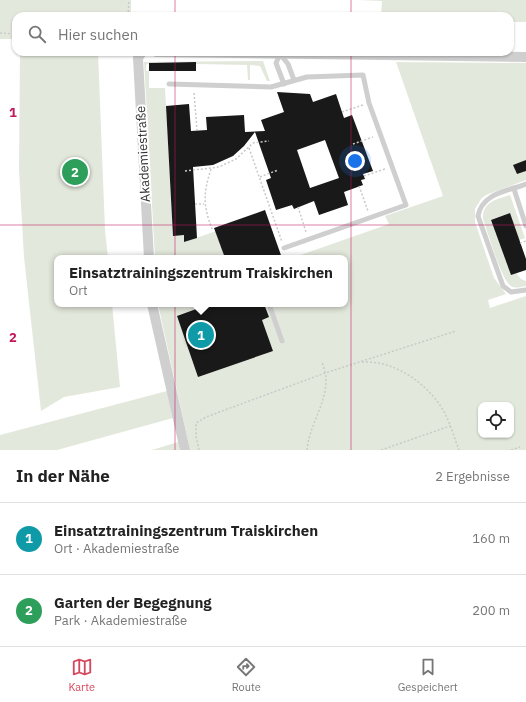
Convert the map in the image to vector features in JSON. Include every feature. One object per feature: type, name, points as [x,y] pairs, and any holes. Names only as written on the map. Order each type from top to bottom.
[{"type":"street","name":"Akademiestraße","points":[[139,56],[138,58],[149,255]]},
{"type":"street","points":[[444,56],[526,57]]},
{"type":"street","points":[[153,307],[185,450]]},
{"type":"lane","points":[[279,56],[276,63],[284,84]]},
{"type":"lane","points":[[282,56],[288,64],[294,80]]},
{"type":"lane","points":[[169,84],[252,88],[271,87],[307,76],[363,75],[370,103],[406,205],[284,248]]},
{"type":"lane","points":[[526,184],[486,199],[479,209],[478,216],[503,286],[511,292],[526,290]]},
{"type":"lane","points":[[514,189],[526,226]]},
{"type":"lane","points":[[270,307],[282,341]]},
{"type":"path","points":[[128,12],[129,0]]},
{"type":"path","points":[[0,33],[12,34]]},
{"type":"path","points":[[194,85],[197,130]]},
{"type":"path","points":[[342,112],[370,103]]},
{"type":"path","points":[[353,144],[381,134]]},
{"type":"path","points":[[185,171],[211,169],[236,159],[253,143],[269,141]]},
{"type":"path","points":[[249,148],[284,248]]},
{"type":"path","points":[[364,176],[392,167]]},
{"type":"path","points":[[211,169],[204,204],[212,229]]},
{"type":"path","points":[[260,177],[278,170]]},
{"type":"path","points":[[359,186],[370,218]]},
{"type":"path","points":[[195,204],[204,204]]},
{"type":"path","points":[[298,207],[309,239]]},
{"type":"path","points":[[520,243],[526,241]]},
{"type":"path","points":[[199,450],[196,436],[196,423],[206,416],[325,373],[456,331]]},
{"type":"path","points":[[358,362],[374,361],[398,368],[421,384],[443,410],[459,450]]},
{"type":"path","points":[[307,450],[308,438],[324,393],[326,380],[322,362]]},
{"type":"path","points":[[381,450],[450,426]]},
{"type":"path","points":[[511,450],[520,447]]},
{"type":"shaded area","points":[[0,0],[131,0],[131,12],[12,12],[12,39],[0,39]]},
{"type":"shaded area","points":[[358,0],[526,0],[526,22],[514,22],[514,12],[381,12],[382,1]]},
{"type":"shaded area","points":[[20,56],[98,56],[105,230],[108,255],[54,255],[54,307],[112,307],[120,387],[64,397],[41,411],[24,257],[19,170]]},
{"type":"shaded area","points":[[263,61],[270,81],[267,81],[260,66],[250,65],[250,80],[248,80],[247,65],[196,64],[195,62],[149,63],[146,65],[146,71],[149,71],[149,88],[165,88],[173,235],[184,235],[185,242],[216,231],[226,251],[223,252],[224,255],[155,255],[144,62]]},
{"type":"shaded area","points":[[396,62],[526,63],[526,160],[514,165],[517,174],[526,171],[526,180],[486,195],[481,199],[475,209],[475,222],[494,278],[506,294],[488,300],[490,308],[526,296],[526,450],[190,450],[159,307],[348,307],[348,255],[301,255],[389,224],[385,216],[443,196]]},
{"type":"shaded area","points":[[510,195],[525,238],[519,240],[510,213],[491,220],[511,275],[516,273],[521,279],[526,281],[526,286],[518,288],[511,286],[503,275],[483,219],[483,213],[491,202]]},
{"type":"shaded area","points":[[167,391],[173,418],[57,450],[0,450],[0,435]]},
{"type":"shaded area","points":[[178,442],[180,450],[152,450]]},
{"type":"building","points":[[196,62],[196,71],[149,71],[149,63]]},
{"type":"building","points":[[277,92],[310,94],[313,102],[336,94],[344,118],[352,115],[373,171],[363,174],[365,179],[361,180],[363,185],[344,192],[348,205],[319,215],[314,201],[294,209],[292,205],[276,210],[266,180],[271,178],[255,132],[244,146],[233,156],[213,165],[193,167],[197,238],[184,242],[184,235],[173,236],[166,106],[189,104],[191,131],[207,130],[206,117],[244,115],[245,132],[265,131],[261,120],[284,112]],"holes":[[[325,140],[339,178],[310,188],[297,150]]]},
{"type":"building","points":[[526,160],[526,171],[517,174],[513,165]]},
{"type":"building","points":[[265,210],[281,255],[224,255],[214,228]]},
{"type":"building","points":[[510,213],[526,259],[526,270],[511,275],[491,220]]},
{"type":"building","points":[[202,307],[265,307],[269,317],[262,320],[273,351],[198,377],[177,316]]},
{"type":"place","name":"Garten der Begegnung","points":[[75,172]]},
{"type":"place","name":"Einsatztrainingszentrum Traiskirchen","points":[[201,335]]}]
